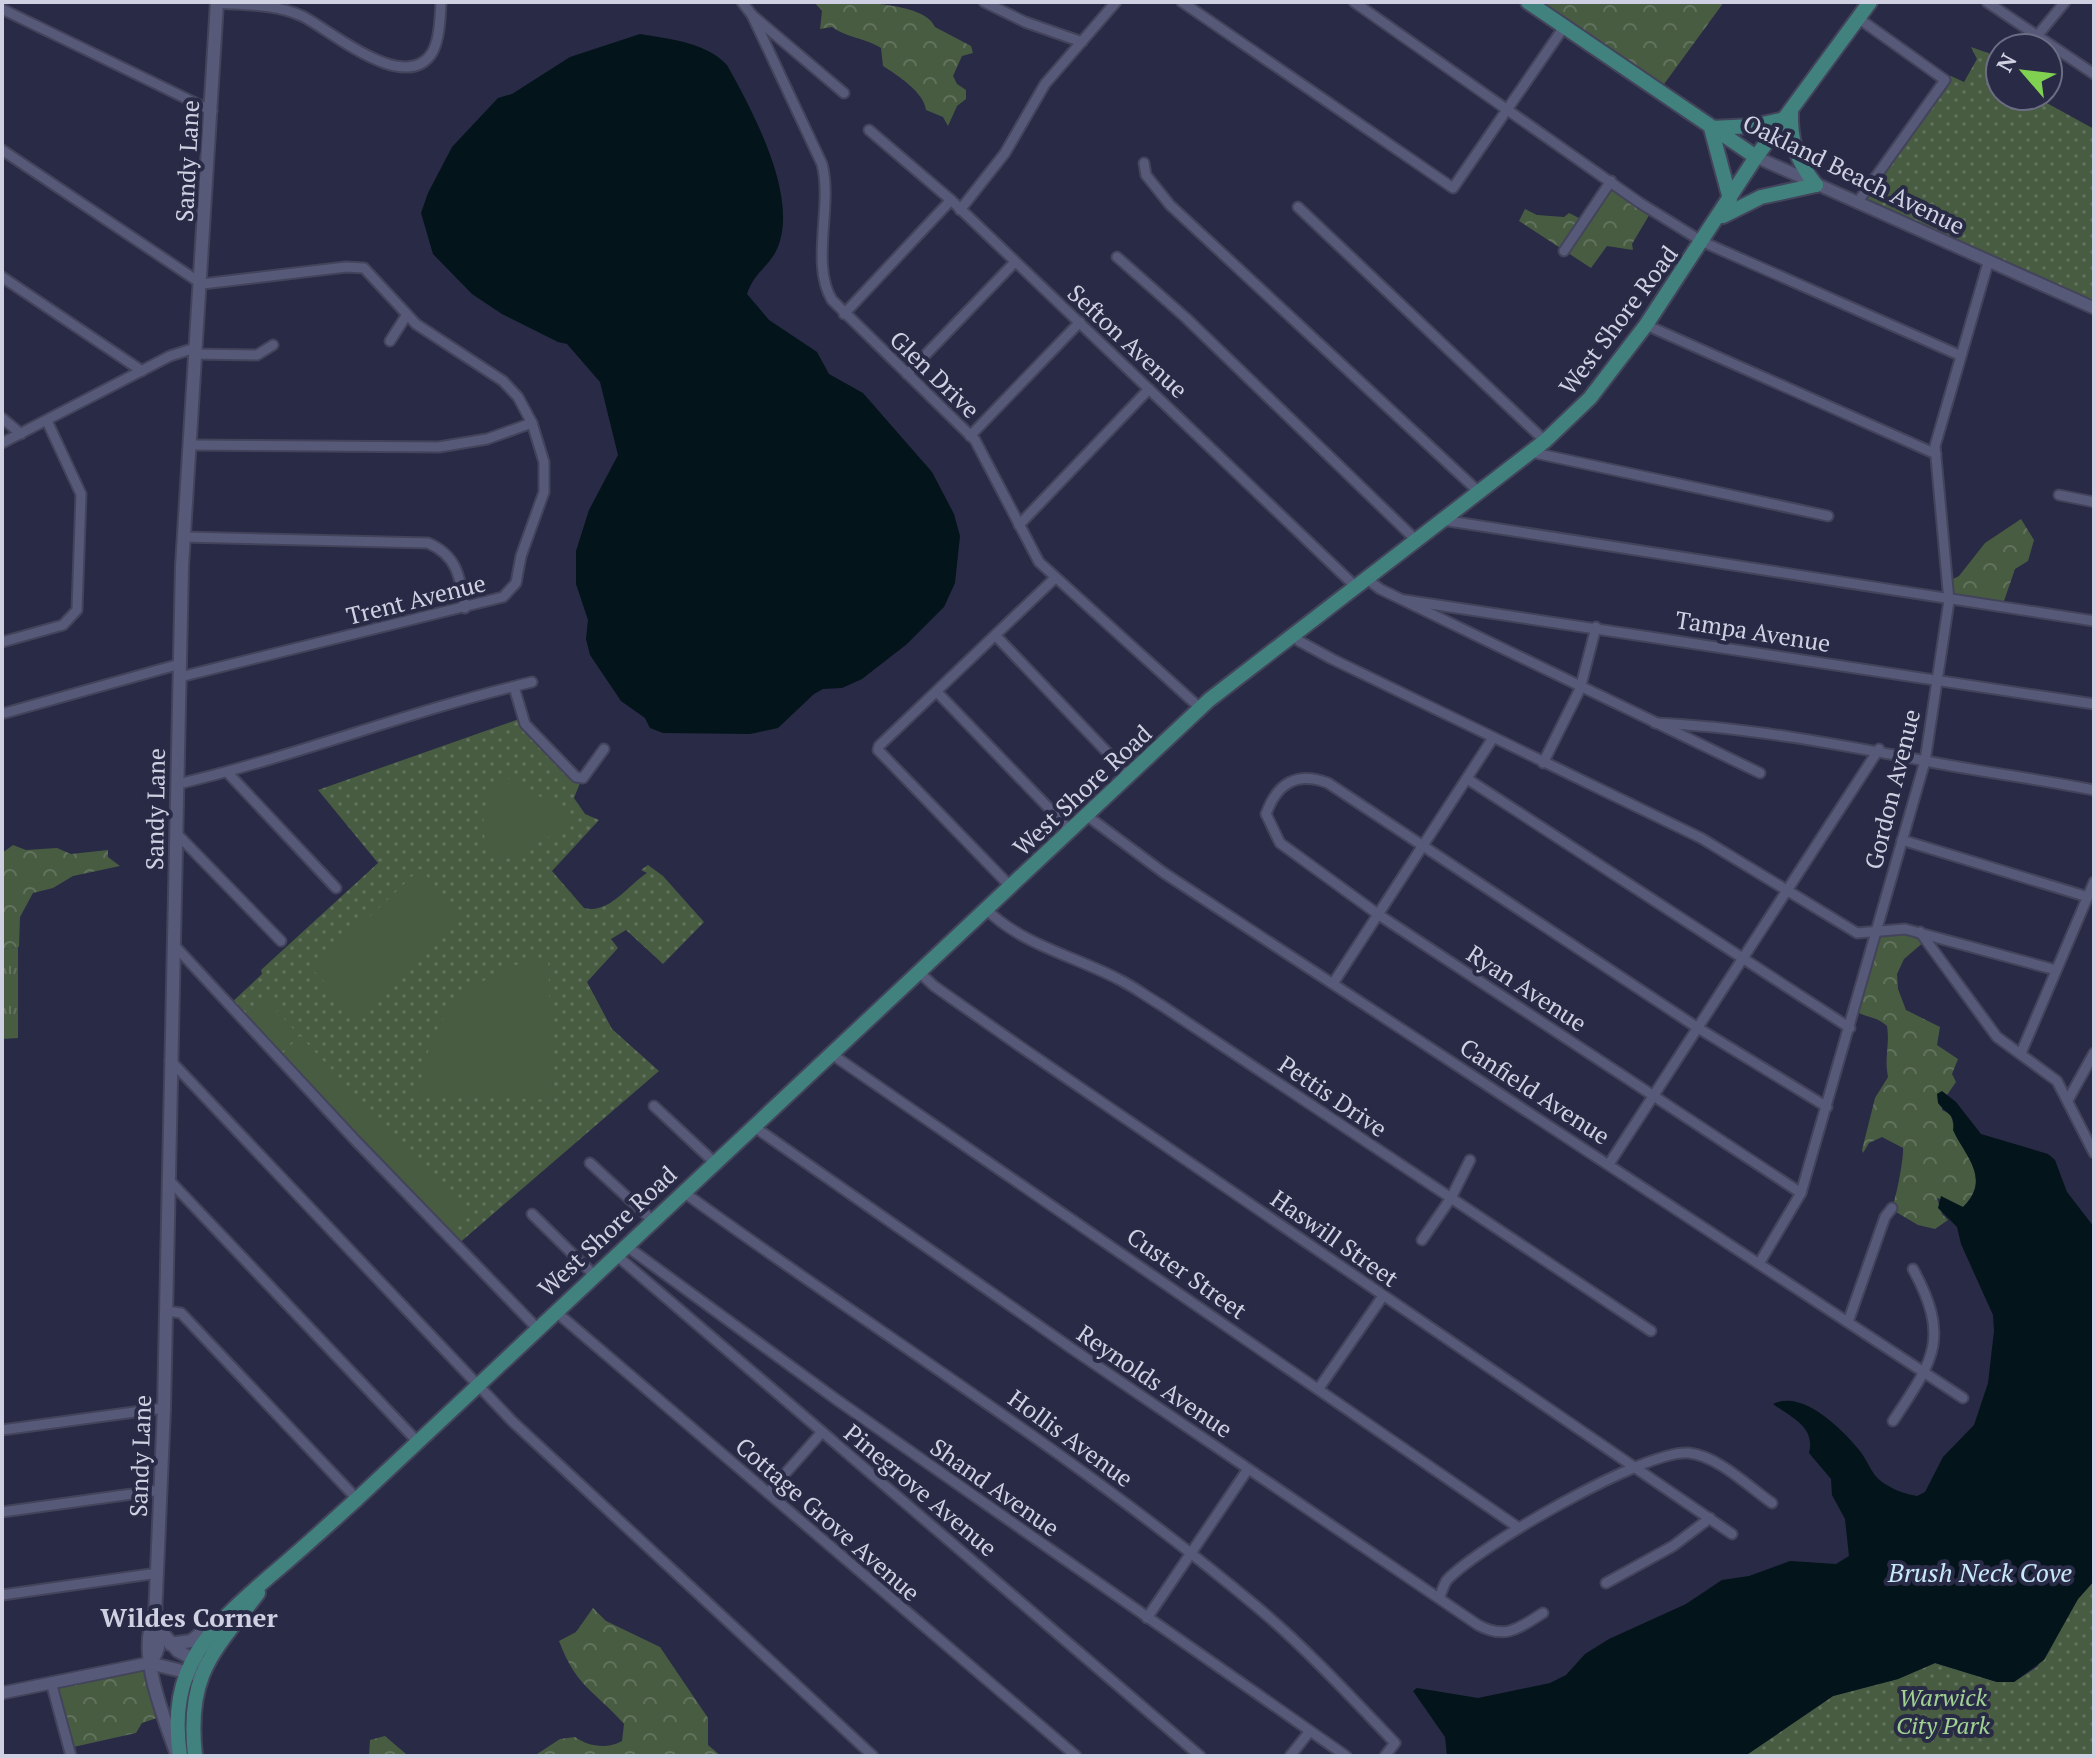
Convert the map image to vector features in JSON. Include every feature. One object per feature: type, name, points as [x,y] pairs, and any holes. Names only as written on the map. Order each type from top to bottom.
[{"type":"main road","name":"Sandy Lane","points":[[179,1756],[149,1663],[150,1631],[157,1622],[164,1408],[184,537],[217,2]]},
{"type":"main road","name":"Oakland Beach Avenue","points":[[1528,2],[1756,157]]},
{"type":"main road","name":"West Shore Road","points":[[179,1756],[179,1705],[223,1616],[357,1499],[416,1440],[1200,708],[1545,441],[1590,398],[1646,325],[1717,221],[1756,157],[1870,2]]},
{"type":"main road","points":[[1717,221],[1730,210],[1761,197],[1816,185],[1795,152],[1788,115],[1753,126],[1711,128],[1730,199]]},
{"type":"main road","name":"West Shore Road","points":[[195,1756],[196,1668],[273,1574]]},
{"type":"main road","points":[[170,1644],[191,1641],[223,1616]]},
{"type":"main road","points":[[157,1622],[170,1644],[196,1668]]},
{"type":"main road","points":[[149,1663],[196,1668]]},
{"type":"street","points":[[217,2],[285,9],[304,17],[360,54],[404,65],[423,59],[433,50],[441,2]]},
{"type":"street","points":[[742,2],[752,15],[844,93]]},
{"type":"street","points":[[984,2],[1025,22],[1082,42]]},
{"type":"street","points":[[960,210],[1005,153],[1045,84],[1116,2]]},
{"type":"street","points":[[1182,2],[1453,188],[1564,27]]},
{"type":"street","points":[[1354,2],[1703,242],[1959,355]]},
{"type":"street","points":[[1987,2],[2031,32]]},
{"type":"street","points":[[2040,32],[2065,2]]},
{"type":"street","points":[[2,9],[212,111]]},
{"type":"street","name":"Glen Drive","points":[[752,15],[822,164],[827,187],[824,282],[844,314],[970,436],[983,453],[1039,562],[1200,708]]},
{"type":"street","points":[[1857,203],[1945,80],[1858,18]]},
{"type":"street","points":[[2064,54],[2094,74]]},
{"type":"street","name":"Sefton Avenue","points":[[869,130],[951,200],[1149,389],[1361,583],[1404,600],[1580,689],[1760,773]]},
{"type":"street","points":[[2,150],[202,284]]},
{"type":"street","name":"Oakland Beach Avenue","points":[[1756,157],[2094,308]]},
{"type":"street","points":[[1144,163],[1146,175],[1170,205],[1479,492]]},
{"type":"street","points":[[1564,251],[1611,181]]},
{"type":"street","points":[[844,314],[951,200]]},
{"type":"street","points":[[1298,207],[1545,441]]},
{"type":"street","points":[[1117,257],[1186,318],[1416,540]]},
{"type":"street","points":[[907,374],[1015,262]]},
{"type":"street","name":"Gordon Avenue","points":[[1760,1262],[1801,1193],[1925,761],[1949,597],[1936,454],[1959,355],[1988,263]]},
{"type":"street","name":"Trent Avenue","points":[[5,713],[180,670],[465,608],[503,597],[516,583],[521,556],[544,492],[544,462],[532,423],[516,394],[497,376],[406,316],[370,275],[358,267],[202,284]]},
{"type":"street","points":[[2,277],[142,371]]},
{"type":"street","points":[[390,341],[406,316]]},
{"type":"street","points":[[970,436],[1080,322]]},
{"type":"street","points":[[1646,325],[1936,454]]},
{"type":"street","points":[[2,443],[170,356],[194,351],[257,355],[273,345]]},
{"type":"street","points":[[1019,525],[1149,389]]},
{"type":"street","points":[[2,418],[21,434]]},
{"type":"street","points":[[2,642],[63,625],[77,610],[81,494],[47,421]]},
{"type":"street","points":[[190,445],[439,447],[487,439],[532,423]]},
{"type":"street","points":[[1530,452],[1828,516]]},
{"type":"street","points":[[2059,495],[2094,502]]},
{"type":"street","points":[[1442,520],[2094,621]]},
{"type":"street","points":[[184,537],[428,543],[446,552],[456,565],[465,608]]},
{"type":"street","points":[[1010,886],[878,750],[884,740],[1055,578]]},
{"type":"street","name":"Tampa Avenue","points":[[1404,600],[2094,704]]},
{"type":"street","points":[[1543,763],[1580,689],[1596,627]]},
{"type":"street","points":[[1293,634],[1299,641],[1332,659],[1701,838],[1848,928],[1876,933],[1897,928],[1920,932],[2056,970]]},
{"type":"street","points":[[996,636],[1129,775]]},
{"type":"street","points":[[178,784],[228,773],[486,692],[532,682]]},
{"type":"street","points":[[514,687],[525,724],[576,777],[583,778],[604,749]]},
{"type":"street","points":[[937,692],[1070,830]]},
{"type":"street","points":[[1655,723],[1712,725],[1879,749],[1925,761],[2094,790]]},
{"type":"street","points":[[1334,982],[1426,846],[1493,738]]},
{"type":"street","points":[[1609,1164],[1879,749]]},
{"type":"street","points":[[228,773],[336,888]]},
{"type":"street","name":"Ryan Avenue","points":[[1426,846],[1316,778],[1291,780],[1275,793],[1266,814],[1280,843],[1379,915],[1801,1193]]},
{"type":"street","points":[[1469,780],[1850,1028]]},
{"type":"street","name":"Canfield Avenue","points":[[1086,815],[1164,873],[1963,1398]]},
{"type":"street","points":[[176,833],[281,941]]},
{"type":"street","points":[[1902,840],[2088,897]]},
{"type":"street","points":[[1426,846],[1698,1028],[1827,1107]]},
{"type":"street","points":[[2021,1053],[2094,882]]},
{"type":"street","name":"Pettis Drive","points":[[986,909],[999,922],[1026,937],[1129,985],[1651,1331]]},
{"type":"street","points":[[1920,932],[1997,1037],[2057,1081],[2094,1153]]},
{"type":"street","points":[[173,944],[356,1141],[537,1328]]},
{"type":"street","name":"Haswill Street","points":[[918,971],[941,992],[1732,1534]]},
{"type":"street","name":"Custer Street","points":[[830,1053],[1519,1528]]},
{"type":"street","points":[[2068,1100],[2094,1053]]},
{"type":"street","points":[[170,1060],[476,1385],[873,1756]]},
{"type":"street","points":[[654,1106],[714,1162]]},
{"type":"street","name":"Reynolds Avenue","points":[[753,1126],[1478,1625],[1500,1634],[1510,1634],[1543,1613]]},
{"type":"street","points":[[1422,1240],[1451,1198],[1470,1160]]},
{"type":"street","points":[[590,1163],[652,1220]]},
{"type":"street","points":[[168,1179],[416,1440]]},
{"type":"street","name":"Hollis Avenue","points":[[682,1191],[1027,1430],[1261,1609],[1395,1743],[1385,1756]]},
{"type":"street","points":[[1848,1322],[1880,1230],[1892,1208]]},
{"type":"street","points":[[532,1214],[594,1275]]},
{"type":"street","name":"Pinegrove Avenue","points":[[620,1250],[822,1432],[1200,1756]]},
{"type":"street","name":"Shand Avenue","points":[[620,1250],[1346,1756]]},
{"type":"street","points":[[1893,1421],[1932,1357],[1935,1333],[1931,1308],[1913,1269]]},
{"type":"street","points":[[1319,1388],[1383,1296]]},
{"type":"street","points":[[166,1311],[181,1313],[357,1499]]},
{"type":"street","name":"Cottage Grove Avenue","points":[[555,1311],[1076,1756]]},
{"type":"street","points":[[2,1430],[164,1408]]},
{"type":"street","points":[[768,1493],[822,1432]]},
{"type":"street","points":[[1440,1596],[1446,1581],[1519,1528],[1636,1466],[1666,1455],[1690,1453],[1711,1461],[1772,1503]]},
{"type":"street","points":[[1147,1618],[1248,1469]]},
{"type":"street","points":[[2,1512],[161,1490]]},
{"type":"street","points":[[1606,1583],[1673,1546],[1710,1518]]},
{"type":"street","points":[[2,1595],[158,1573]]},
{"type":"street","points":[[2,1693],[149,1663]]},
{"type":"street","points":[[51,1682],[71,1756]]},
{"type":"street","points":[[1290,1756],[1310,1731]]},
{"type":"green space","points":[[814,2],[900,7],[928,18],[935,27],[971,46],[973,53],[962,56],[953,76],[957,84],[966,90],[966,99],[957,106],[948,126],[943,117],[926,110],[909,85],[883,66],[881,48],[832,27],[820,29],[822,11]]},
{"type":"green space","points":[[1528,2],[1724,2],[1659,91]]},
{"type":"green space","points":[[1971,47],[1984,52],[1984,112],[2063,112],[2094,129],[2094,308],[1858,203],[1943,79],[1951,76],[1964,82],[1977,59]]},
{"type":"green space","points":[[1614,184],[1651,212],[1632,244],[1633,250],[1607,246],[1591,268],[1519,221],[1525,209],[1537,215],[1564,217],[1569,213],[1585,221]]},
{"type":"green space","points":[[2021,519],[2034,540],[2028,561],[2015,569],[2003,604],[1949,597],[1949,581],[1959,576],[1985,543]]},
{"type":"green space","points":[[522,718],[582,778],[574,798],[585,814],[599,820],[552,871],[584,908],[593,909],[610,903],[647,873],[641,870],[648,865],[663,876],[704,922],[663,964],[626,930],[611,939],[618,948],[587,982],[612,1029],[659,1071],[457,1245],[230,1004],[262,974],[261,970],[378,863],[318,790]]},
{"type":"green space","points":[[502,775],[572,815],[572,825],[501,862],[486,842],[484,819],[490,796]]},
{"type":"green space","points":[[13,845],[26,850],[57,848],[71,854],[108,850],[108,857],[120,866],[73,876],[53,888],[33,893],[20,917],[19,947],[2,949],[2,853]]},
{"type":"green space","points":[[420,869],[465,917],[358,1018],[313,970]]},
{"type":"green space","points":[[1908,928],[1925,941],[1904,959],[1897,974],[1898,989],[1906,1010],[1940,1027],[1937,1045],[1958,1059],[1952,1074],[1956,1082],[1947,1095],[1942,1092],[1942,1110],[1950,1114],[1956,1136],[1972,1163],[1976,1180],[1975,1189],[1963,1207],[1937,1198],[1942,1214],[1948,1220],[1935,1229],[1918,1225],[1891,1209],[1903,1148],[1882,1137],[1869,1143],[1863,1153],[1862,1150],[1875,1098],[1888,1077],[1888,1033],[1883,1023],[1854,1010],[1875,932]]},
{"type":"green space","points":[[18,947],[18,1038],[2,1039],[2,949]]},
{"type":"green space","points":[[531,959],[548,959],[553,1100],[418,1094],[431,1044],[451,1008],[483,981]]},
{"type":"green space","points":[[266,999],[298,1034],[281,1051],[248,1016]]},
{"type":"green space","points":[[300,1036],[333,1071],[316,1088],[283,1053]]},
{"type":"green space","points":[[334,1072],[433,1178],[415,1195],[316,1089]]},
{"type":"green space","points":[[434,1179],[466,1214],[449,1230],[416,1196]]},
{"type":"green space","name":"Warwick City Park","points":[[2094,1581],[2094,1756],[1745,1756],[1833,1696],[1898,1679],[1935,1663],[1997,1682],[2014,1682],[2037,1667],[2078,1599]]},
{"type":"green space","points":[[593,1608],[606,1621],[660,1647],[708,1718],[708,1745],[721,1756],[534,1756],[560,1739],[575,1737],[598,1746],[622,1741],[624,1724],[579,1679],[559,1641],[576,1632]]},
{"type":"green space","points":[[152,1661],[163,1716],[142,1723],[136,1733],[69,1748],[51,1682]]},
{"type":"green space","points":[[385,1736],[410,1756],[369,1756],[370,1740]]},
{"type":"water","points":[[640,34],[698,46],[727,65],[749,105],[770,154],[782,205],[782,228],[777,249],[747,294],[769,320],[817,352],[829,374],[863,393],[932,472],[954,514],[960,536],[955,583],[944,607],[907,644],[862,679],[842,688],[823,689],[814,694],[778,728],[750,734],[663,733],[650,728],[645,718],[621,701],[590,655],[586,639],[588,620],[576,584],[576,551],[589,510],[618,455],[600,382],[567,344],[502,314],[472,294],[433,254],[421,213],[452,147],[498,98],[512,94],[570,57]]},
{"type":"water","name":"Brush Neck Cove","points":[[1942,1091],[1956,1102],[1981,1134],[2048,1154],[2055,1160],[2067,1192],[2094,1227],[2094,1581],[2078,1599],[2044,1660],[2014,1682],[1997,1682],[1935,1663],[1898,1679],[1833,1696],[1745,1756],[1447,1756],[1445,1737],[1413,1691],[1417,1688],[1478,1698],[1550,1683],[1566,1675],[1585,1654],[1609,1639],[1686,1604],[1722,1580],[1749,1576],[1790,1561],[1836,1564],[1849,1556],[1845,1519],[1832,1495],[1831,1479],[1809,1453],[1809,1436],[1805,1429],[1773,1404],[1797,1402],[1809,1407],[1843,1433],[1882,1482],[1912,1495],[1925,1492],[1943,1457],[1974,1425],[1988,1383],[1994,1331],[1993,1315],[1961,1244],[1957,1227],[1938,1208],[1941,1196],[1963,1207],[1971,1197],[1976,1177],[1953,1130],[1952,1117],[1938,1103],[1937,1094]]},
{"type":"district","name":"Wildes Corner","points":[[189,1617]]}]
